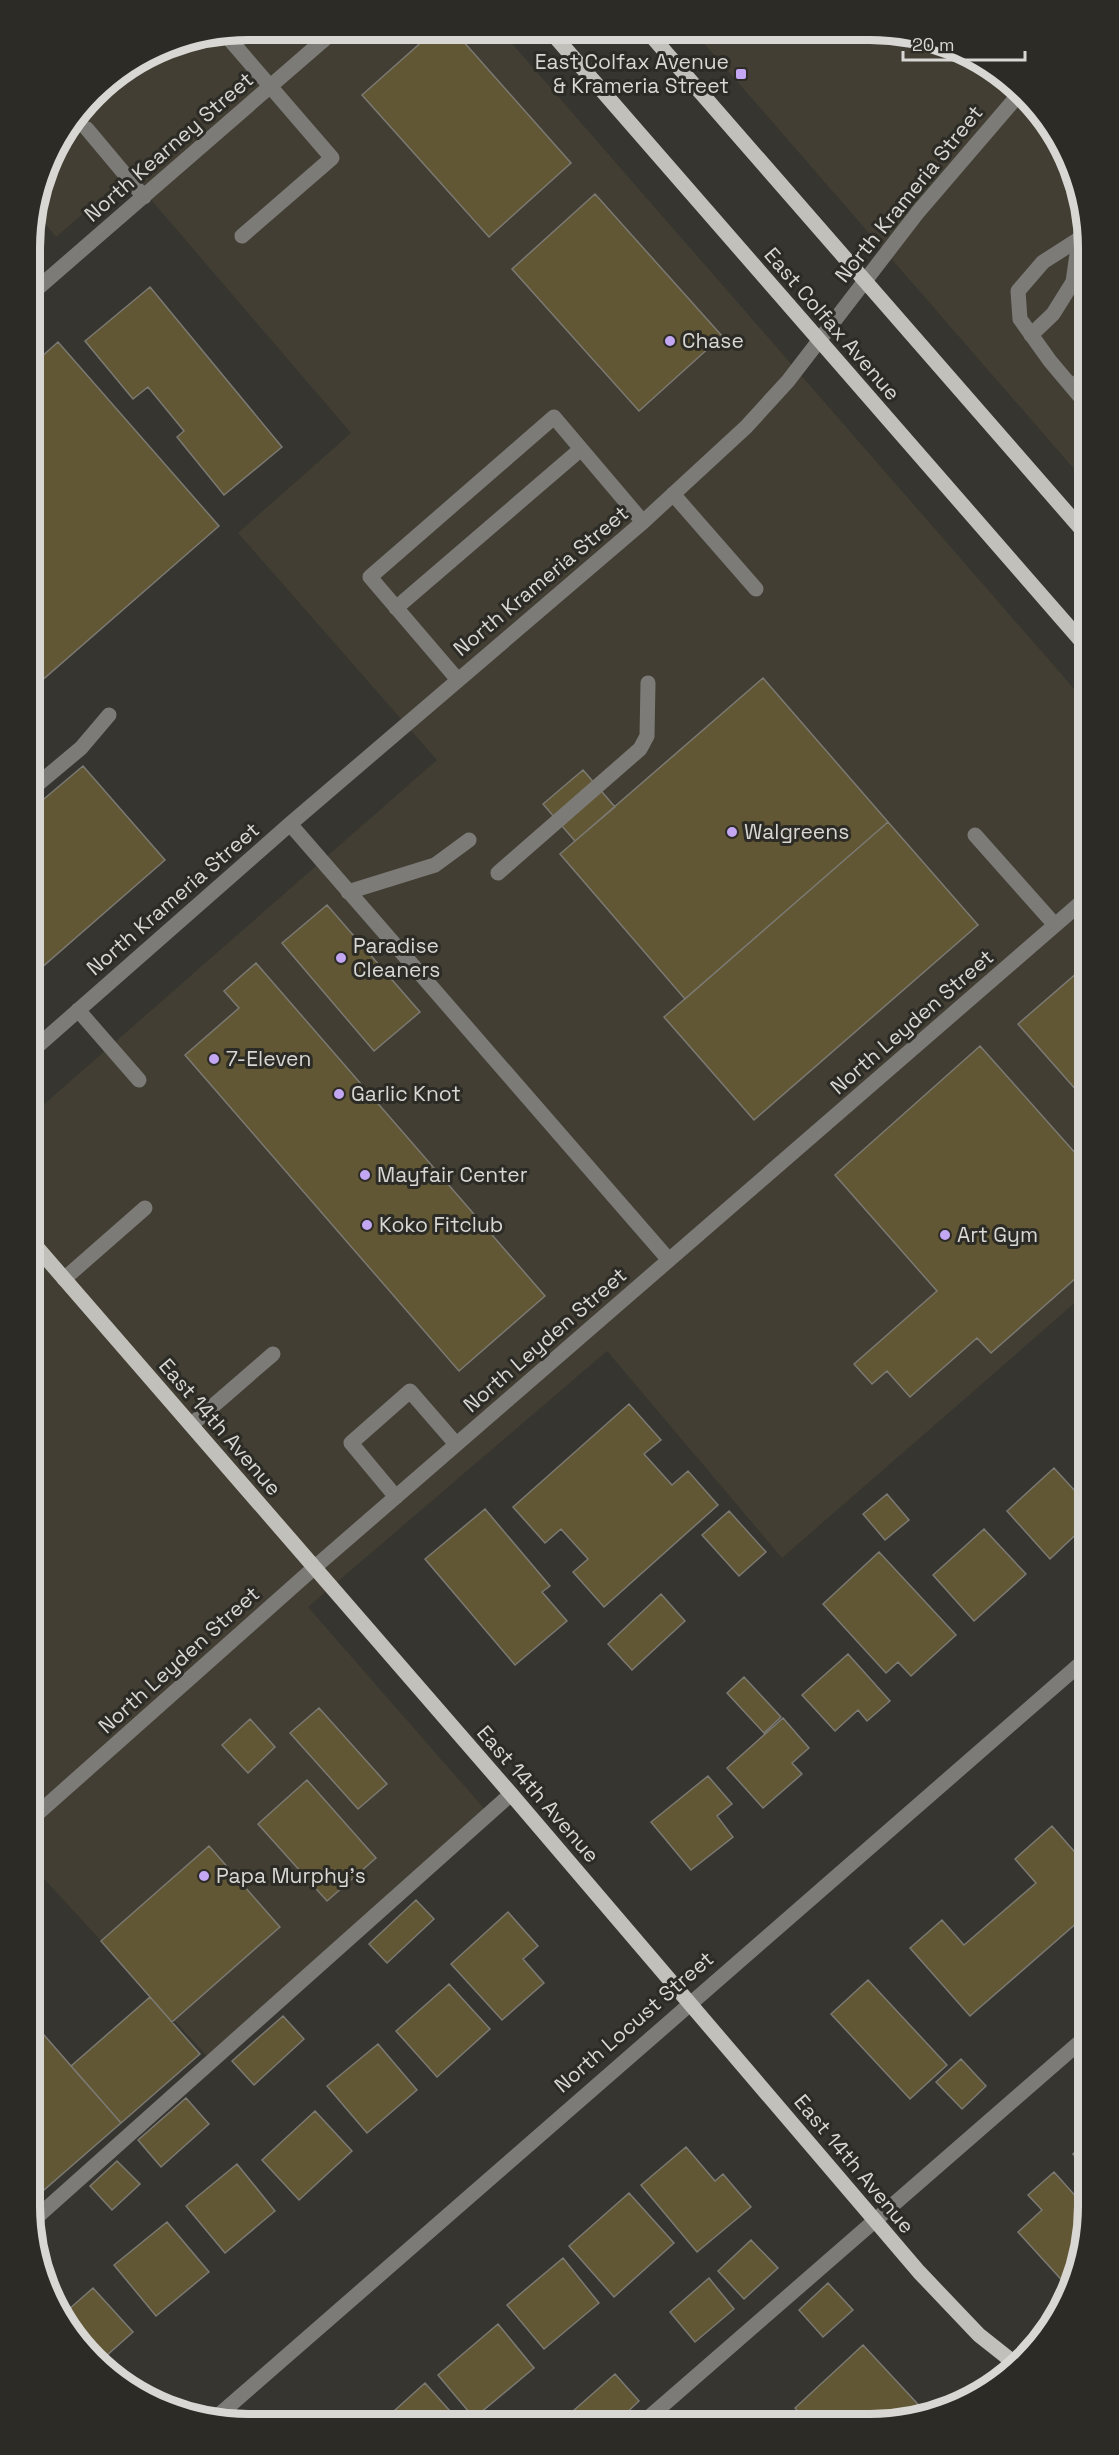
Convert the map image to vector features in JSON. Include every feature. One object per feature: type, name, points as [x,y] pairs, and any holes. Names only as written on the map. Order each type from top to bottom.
[{"type":"main road","name":"East Colfax Avenue","points":[[557,40],[1078,637]]},
{"type":"main road","points":[[659,40],[863,280],[1078,525]]},
{"type":"main road","name":"East 14th Avenue","points":[[40,1252],[511,1794],[919,2272],[964,2320],[1011,2360]]},
{"type":"street","points":[[231,41],[332,158],[242,236]]},
{"type":"street","name":"North Kearney Street","points":[[41,285],[323,41]]},
{"type":"street","name":"North Krameria Street","points":[[41,1043],[290,824],[643,522],[746,427],[788,381],[863,280],[918,212],[1015,99]]},
{"type":"street","points":[[87,129],[144,197]]},
{"type":"street","points":[[1078,240],[1043,262],[1018,291],[1020,319],[1078,394]]},
{"type":"street","points":[[1031,334],[1053,314],[1073,282],[1078,251]]},
{"type":"street","points":[[458,680],[370,577],[554,417],[643,522]]},
{"type":"street","points":[[396,608],[581,449]]},
{"type":"street","points":[[673,494],[756,589]]},
{"type":"street","points":[[498,873],[640,749],[647,736],[648,683]]},
{"type":"street","points":[[41,782],[81,748],[109,716]]},
{"type":"street","points":[[290,824],[669,1260]]},
{"type":"street","points":[[975,835],[1055,926]]},
{"type":"street","points":[[348,892],[435,865],[469,840]]},
{"type":"street","name":"North Leyden Street","points":[[40,1811],[456,1444],[1078,905]]},
{"type":"street","points":[[78,1010],[139,1080]]},
{"type":"street","points":[[64,1279],[145,1208]]},
{"type":"street","points":[[191,1425],[273,1354]]},
{"type":"street","points":[[396,1497],[351,1443],[410,1391],[456,1444]]},
{"type":"street","name":"North Locust Street","points":[[222,2413],[689,2002],[1078,1666]]},
{"type":"street","points":[[41,2214],[511,1794]]},
{"type":"street","points":[[653,2414],[1078,2044]]},
{"type":"shaded area","points":[[701,40],[871,40],[911,44],[963,62],[986,75],[1027,111],[1051,144],[1063,169],[1077,221],[1078,473]]},
{"type":"shaded area","points":[[235,41],[509,41],[1078,693],[1078,1300],[782,1558],[607,1351],[308,1607],[488,1813],[208,2057],[40,1875],[41,1107],[437,760],[238,533],[351,433],[129,174],[56,237],[43,220],[44,208],[56,169],[68,144],[92,111],[111,92],[144,68],[169,56],[208,44]]},
{"type":"building","points":[[423,41],[463,41],[571,163],[489,237],[362,95]]},
{"type":"building","points":[[595,194],[722,336],[639,411],[512,269]]},
{"type":"building","points":[[150,287],[282,447],[224,495],[177,437],[184,431],[148,387],[133,399],[85,341]]},
{"type":"building","points":[[58,342],[219,526],[41,681],[41,357]]},
{"type":"building","points":[[1078,373],[1078,383],[1073,377]]},
{"type":"building","name":"Walgreens","points":[[763,678],[888,822],[685,999],[560,854]]},
{"type":"building","points":[[83,766],[165,860],[41,968],[41,802]]},
{"type":"building","points":[[583,770],[615,807],[575,841],[543,804]]},
{"type":"building","points":[[888,822],[978,925],[754,1120],[664,1017]]},
{"type":"building","points":[[327,905],[420,1012],[374,1051],[282,943]]},
{"type":"building","name":"Mayfair Center","points":[[256,963],[545,1296],[459,1371],[185,1055],[239,1008],[224,991]]},
{"type":"building","points":[[1078,972],[1078,1092],[1018,1024]]},
{"type":"building","points":[[980,1046],[1078,1156],[1078,1276],[991,1353],[977,1338],[910,1397],[887,1371],[872,1384],[854,1364],[937,1291],[835,1175]]},
{"type":"building","points":[[629,1404],[661,1440],[644,1454],[672,1485],[688,1471],[718,1505],[604,1607],[573,1572],[588,1559],[561,1529],[545,1543],[513,1507]]},
{"type":"building","points":[[1054,1468],[1078,1494],[1078,1533],[1050,1559],[1007,1511]]},
{"type":"building","points":[[887,1494],[909,1520],[885,1540],[863,1514]]},
{"type":"building","points":[[485,1509],[550,1586],[542,1592],[567,1621],[515,1665],[425,1559]]},
{"type":"building","points":[[729,1511],[766,1552],[739,1576],[702,1535]]},
{"type":"building","points":[[984,1529],[1026,1574],[974,1621],[933,1575]]},
{"type":"building","points":[[879,1552],[956,1635],[911,1676],[898,1662],[886,1673],[823,1604]]},
{"type":"building","points":[[661,1594],[685,1621],[632,1670],[608,1644]]},
{"type":"building","points":[[848,1654],[890,1701],[867,1721],[858,1710],[835,1731],[802,1695]]},
{"type":"building","points":[[744,1677],[781,1717],[764,1733],[727,1693]]},
{"type":"building","points":[[319,1708],[387,1784],[358,1809],[290,1733]]},
{"type":"building","points":[[783,1718],[809,1748],[792,1763],[802,1774],[763,1808],[727,1768]]},
{"type":"building","points":[[250,1719],[275,1747],[248,1773],[222,1745]]},
{"type":"building","points":[[708,1776],[732,1804],[717,1816],[733,1837],[691,1870],[651,1822]]},
{"type":"building","points":[[307,1780],[376,1858],[327,1901],[258,1824]]},
{"type":"building","points":[[1052,1826],[1078,1856],[1078,1922],[970,2016],[910,1948],[942,1920],[964,1945],[1036,1883],[1015,1859]]},
{"type":"building","points":[[209,1846],[280,1927],[172,2022],[101,1941]]},
{"type":"building","points":[[416,1900],[434,1919],[387,1963],[369,1944]]},
{"type":"building","points":[[508,1912],[538,1946],[523,1959],[544,1983],[502,2020],[451,1964]]},
{"type":"building","points":[[868,1980],[947,2065],[910,2099],[831,2014]]},
{"type":"building","points":[[449,1984],[490,2029],[437,2077],[396,2031]]},
{"type":"building","points":[[150,1997],[200,2054],[121,2123],[71,2066]]},
{"type":"building","points":[[283,2016],[304,2039],[254,2085],[232,2061]]},
{"type":"building","points":[[40,2031],[121,2123],[40,2193]]},
{"type":"building","points":[[378,2044],[417,2090],[367,2133],[327,2086]]},
{"type":"building","points":[[961,2059],[986,2086],[962,2109],[936,2082]]},
{"type":"building","points":[[186,2098],[209,2124],[161,2167],[138,2140]]},
{"type":"building","points":[[315,2111],[352,2151],[299,2200],[262,2160]]},
{"type":"building","points":[[686,2147],[715,2181],[723,2174],[751,2207],[697,2252],[641,2185]]},
{"type":"building","points":[[1078,2149],[1078,2160],[1073,2154]]},
{"type":"building","points":[[117,2161],[140,2184],[112,2210],[90,2186]]},
{"type":"building","points":[[237,2164],[275,2211],[225,2253],[186,2206]]},
{"type":"building","points":[[1054,2172],[1078,2199],[1075,2247],[1064,2282],[1018,2232],[1042,2210],[1028,2195]]},
{"type":"building","points":[[629,2193],[674,2243],[614,2297],[569,2246]]},
{"type":"building","points":[[167,2222],[209,2272],[156,2316],[114,2265]]},
{"type":"building","points":[[751,2240],[778,2268],[744,2299],[718,2271]]},
{"type":"building","points":[[563,2258],[599,2303],[544,2349],[507,2305]]},
{"type":"building","points":[[709,2278],[734,2309],[695,2342],[670,2312]]},
{"type":"building","points":[[828,2283],[853,2310],[823,2337],[799,2310]]},
{"type":"building","points":[[93,2288],[133,2332],[105,2357],[83,2333],[68,2310]]},
{"type":"building","points":[[498,2324],[534,2368],[479,2414],[471,2414],[438,2375]]},
{"type":"building","points":[[863,2345],[921,2408],[898,2413],[871,2414],[800,2414],[795,2408]]},
{"type":"building","points":[[615,2374],[639,2401],[625,2414],[570,2414]]},
{"type":"building","points":[[425,2383],[453,2414],[391,2414]]},
{"type":"place","name":"East Colfax Avenue & Krameria Street","points":[[741,74]]},
{"type":"place","name":"Chase","points":[[670,341]]},
{"type":"place","name":"Walgreens","points":[[732,832]]},
{"type":"place","name":"Paradise Cleaners","points":[[341,958]]},
{"type":"place","name":"7-Eleven","points":[[214,1059]]},
{"type":"place","name":"Garlic Knot","points":[[339,1094]]},
{"type":"place","name":"Mayfair Center","points":[[365,1175]]},
{"type":"place","name":"Koko Fitclub","points":[[367,1225]]},
{"type":"place","name":"Art Gym","points":[[945,1235]]},
{"type":"place","name":"Papa Murphy's","points":[[204,1876]]}]
